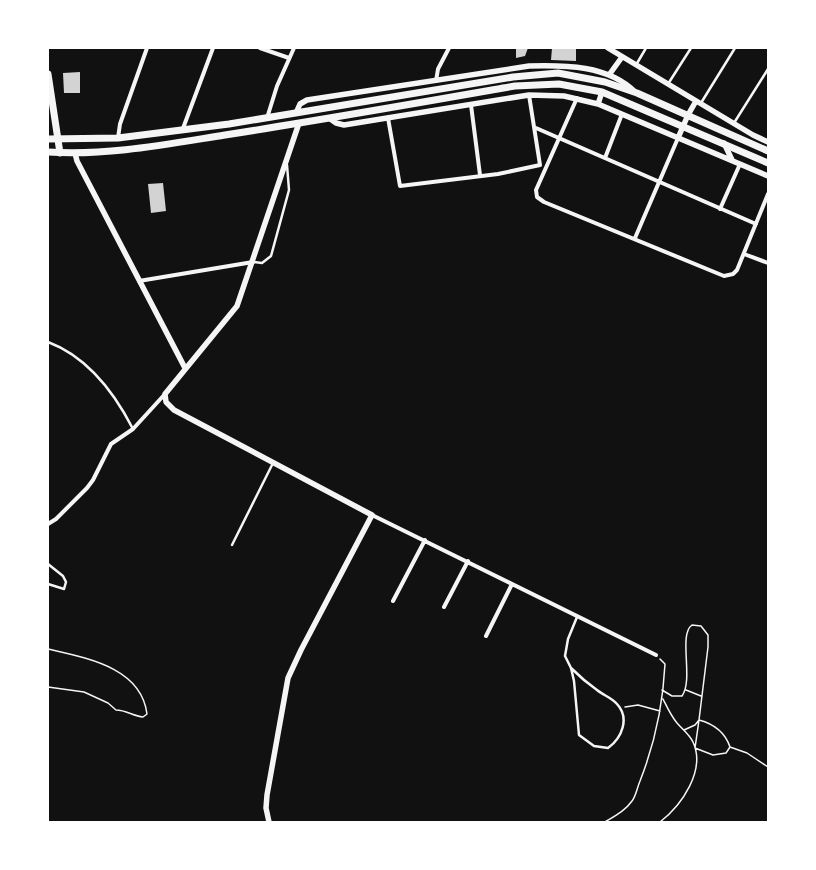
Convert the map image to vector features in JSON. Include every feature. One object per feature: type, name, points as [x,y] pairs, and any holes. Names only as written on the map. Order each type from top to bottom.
[{"type":"main road","points":[[48,74],[60,153]]},
{"type":"main road","points":[[48,140],[118,138],[182,131],[513,77],[558,74],[582,76],[605,82],[637,94],[768,151]]},
{"type":"main road","points":[[48,152],[75,153],[185,141],[515,86],[559,84],[602,92],[683,125],[768,163]]},
{"type":"street","points":[[118,138],[120,124],[147,48]]},
{"type":"street","points":[[182,131],[213,48]]},
{"type":"street","points":[[260,48],[290,58]]},
{"type":"street","points":[[267,118],[277,86],[294,48]]},
{"type":"street","points":[[436,81],[438,69],[449,48]]},
{"type":"street","points":[[608,48],[734,124],[753,135],[768,141]]},
{"type":"street","points":[[609,75],[622,57]]},
{"type":"street","points":[[296,113],[300,104],[307,100],[512,68],[556,65],[588,69],[609,75],[626,83],[637,94]]},
{"type":"street","points":[[512,68],[513,77]]},
{"type":"street","points":[[598,104],[602,92]]},
{"type":"street","points":[[329,118],[336,123],[344,125],[529,95],[577,98],[598,104],[768,176]]},
{"type":"street","points":[[529,95],[536,128],[540,165]]},
{"type":"street","points":[[577,98],[536,190],[537,197],[544,202],[635,238],[718,274],[729,276],[737,270],[768,194]]},
{"type":"street","points":[[635,238],[683,125],[697,101]]},
{"type":"street","points":[[471,105],[480,175]]},
{"type":"street","points":[[605,158],[622,114]]},
{"type":"street","points":[[388,118],[400,186],[453,181],[480,175],[498,174],[540,165],[547,166]]},
{"type":"street","points":[[48,524],[56,519],[87,488],[93,480],[111,444],[134,429],[165,394],[237,306],[299,123]]},
{"type":"street","points":[[536,128],[756,224]]},
{"type":"street","points":[[747,142],[753,135]]},
{"type":"street","points":[[724,143],[732,160]]},
{"type":"street","points":[[75,153],[139,281],[185,368]]},
{"type":"street","points":[[720,209],[740,164]]},
{"type":"street","points":[[744,254],[768,263]]},
{"type":"street","points":[[139,281],[253,262]]},
{"type":"street","points":[[165,394],[166,402],[174,410],[372,515],[656,655]]},
{"type":"street","points":[[269,822],[266,808],[267,795],[288,678],[301,650],[372,515]]},
{"type":"street","points":[[393,601],[425,540]]},
{"type":"street","points":[[444,607],[468,561]]},
{"type":"street","points":[[486,636],[512,584]]},
{"type":"lane","points":[[636,65],[646,48]]},
{"type":"lane","points":[[668,84],[691,48]]},
{"type":"lane","points":[[697,101],[735,48]]},
{"type":"lane","points":[[734,124],[768,69]]},
{"type":"lane","points":[[253,262],[262,263],[266,261],[273,250],[289,190],[286,160]]},
{"type":"lane","points":[[48,342],[68,352],[86,364],[99,378],[134,429]]},
{"type":"lane","points":[[232,545],[274,463]]},
{"type":"lane","points":[[48,564],[63,576],[66,582],[64,589],[48,584]]},
{"type":"lane","points":[[571,668],[591,686],[617,704],[620,708],[624,728],[612,745],[608,748],[602,748],[585,741],[579,735],[571,668],[565,656],[565,647],[577,617]]},
{"type":"path","points":[[662,690],[672,696],[682,696],[686,690],[686,634],[688,628],[692,625],[702,626],[708,635],[706,667],[695,748]]},
{"type":"path","points":[[48,649],[84,657],[115,669],[134,684],[145,702],[146,714],[143,717],[135,716],[123,710],[116,710],[108,703],[84,692],[48,687]]},
{"type":"path","points":[[605,822],[626,809],[633,800],[653,746],[663,699],[662,690],[665,664],[656,655]]},
{"type":"path","points":[[686,690],[701,696]]},
{"type":"path","points":[[660,822],[671,813],[689,787],[697,755],[692,741],[676,722],[663,699]]},
{"type":"path","points":[[620,708],[638,705],[660,711]]},
{"type":"path","points":[[684,730],[695,725],[699,720]]},
{"type":"path","points":[[699,720],[710,723],[722,732],[727,738],[730,747]]},
{"type":"path","points":[[695,748],[713,755],[726,753],[730,747]]},
{"type":"path","points":[[730,747],[747,753],[768,767]]},
{"type":"building","points":[[516,48],[528,48],[525,56],[516,58]]},
{"type":"building","points":[[552,48],[576,49],[576,61],[551,60]]},
{"type":"building","points":[[80,72],[80,93],[64,93],[63,73]]},
{"type":"building","points":[[163,183],[166,211],[151,213],[148,184]]}]
